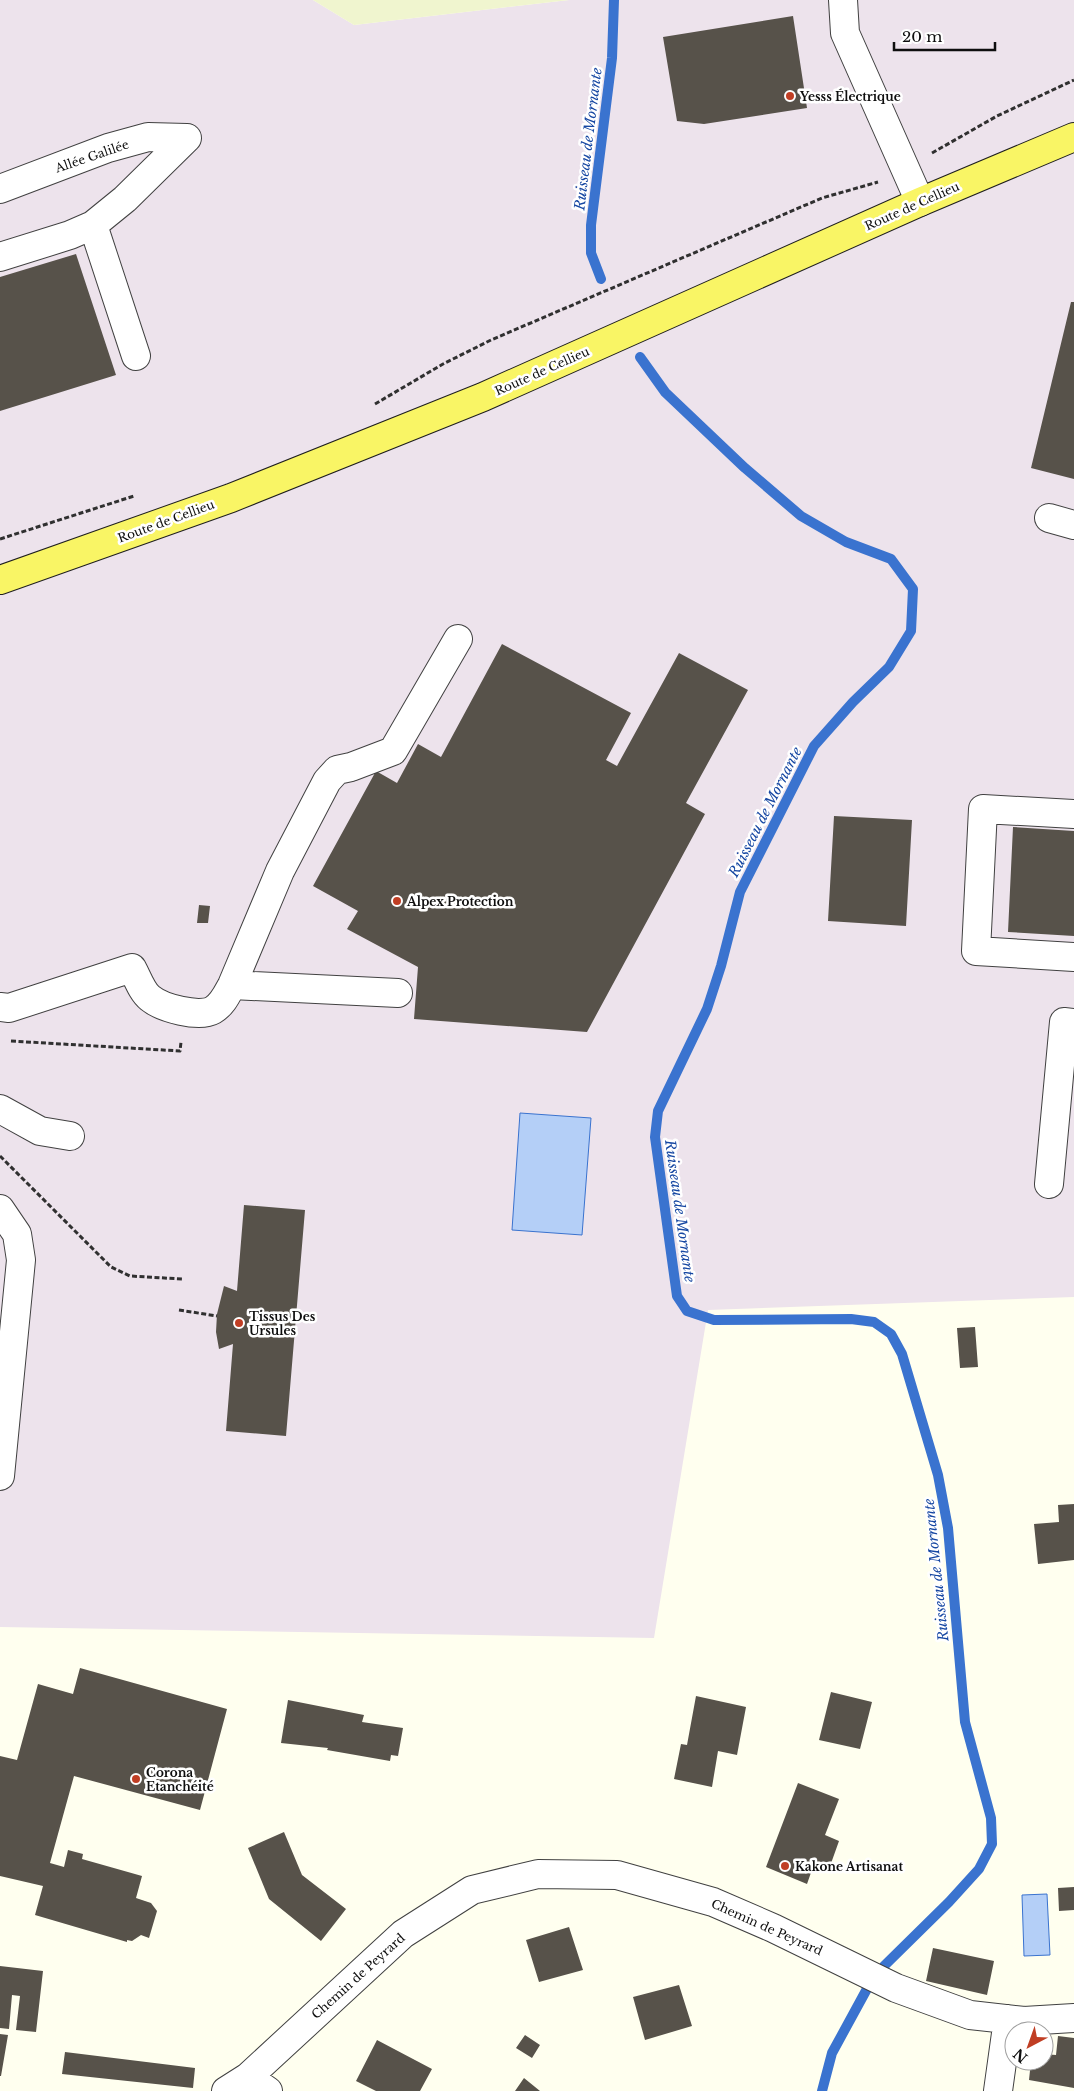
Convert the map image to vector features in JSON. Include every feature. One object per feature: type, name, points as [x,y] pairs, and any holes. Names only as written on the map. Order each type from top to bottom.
[{"type":"main road","name":"Route de Cellieu","points":[[0,580],[231,498],[483,397],[920,202],[1074,137]]},
{"type":"street","points":[[842,0],[845,33],[920,202]]},
{"type":"street","name":"Allée Galilée","points":[[0,189],[108,148],[148,138],[187,138],[125,199],[92,225]]},
{"type":"street","points":[[0,257],[70,235],[92,225],[136,356]]},
{"type":"street","points":[[0,1007],[9,1008],[132,968],[148,997],[164,1007],[190,1012],[212,1011],[222,1003],[232,985],[280,871],[327,781],[337,770],[393,752],[458,639]]},
{"type":"street","points":[[1074,814],[983,809],[976,951],[1074,957]]},
{"type":"street","points":[[232,985],[398,993]]},
{"type":"street","points":[[1050,1184],[1064,1022],[1074,1023]]},
{"type":"street","points":[[0,1109],[40,1131],[70,1136]]},
{"type":"street","points":[[0,1209],[18,1234],[21,1260],[0,1476]]},
{"type":"street","name":"Chemin de Peyrard","points":[[247,2086],[403,1934],[472,1890],[538,1874],[617,1874],[713,1902],[773,1928],[896,1988],[970,2015],[1024,2021],[1074,2018]]},
{"type":"street","points":[[998,2091],[1008,2019]]},
{"type":"path","points":[[366,408],[401,390],[443,364],[491,340],[822,198],[874,184],[905,169],[997,116],[1074,80]]},
{"type":"path","points":[[0,539],[137,495]]},
{"type":"path","points":[[10,1041],[180,1051],[183,1011]]},
{"type":"path","points":[[0,1156],[111,1267],[130,1276],[182,1279]]},
{"type":"path","points":[[179,1310],[217,1316]]},
{"type":"shaded area","points":[[0,0],[313,0],[354,25],[569,0],[1074,0],[1074,1297],[708,1310],[654,1638],[0,1627]]},
{"type":"green space","points":[[313,0],[569,0],[354,25]]},
{"type":"water","points":[[520,1113],[591,1118],[582,1235],[512,1230]]},
{"type":"water","points":[[1047,1894],[1050,1955],[1024,1956],[1022,1895]]},
{"type":"building","points":[[793,16],[807,108],[704,124],[677,121],[663,37]]},
{"type":"building","points":[[76,254],[116,375],[0,411],[0,277]]},
{"type":"building","points":[[1071,302],[1074,302],[1074,479],[1031,468]]},
{"type":"building","points":[[502,644],[631,713],[606,760],[617,766],[679,653],[748,690],[686,803],[705,814],[587,1032],[414,1019],[418,967],[347,929],[358,911],[313,886],[376,771],[397,783],[418,744],[441,757]]},
{"type":"building","points":[[834,816],[912,820],[906,926],[828,921]]},
{"type":"building","points":[[1013,827],[1074,831],[1074,936],[1008,932]]},
{"type":"building","points":[[199,905],[210,906],[208,923],[197,923]]},
{"type":"building","points":[[244,1205],[305,1210],[286,1436],[226,1431],[233,1344],[219,1349],[216,1332],[217,1314],[224,1286],[237,1291]]},
{"type":"building","points":[[975,1327],[978,1367],[960,1368],[957,1328]]},
{"type":"building","points":[[1074,1504],[1074,1560],[1038,1564],[1034,1524],[1059,1522],[1058,1505]]},
{"type":"building","points":[[80,1668],[227,1709],[200,1810],[74,1776],[50,1863],[64,1867],[68,1850],[83,1854],[82,1859],[142,1876],[136,1898],[151,1903],[157,1911],[149,1938],[141,1935],[132,1941],[127,1940],[127,1942],[35,1915],[43,1886],[0,1876],[0,1756],[17,1760],[38,1684],[73,1694]]},
{"type":"building","points":[[831,1692],[872,1702],[860,1749],[819,1740]]},
{"type":"building","points":[[696,1696],[746,1707],[737,1755],[718,1751],[712,1787],[674,1779],[681,1744],[687,1745]]},
{"type":"building","points":[[288,1700],[364,1715],[362,1722],[403,1728],[398,1756],[391,1755],[390,1761],[327,1750],[328,1748],[281,1743]]},
{"type":"building","points":[[798,1783],[839,1799],[825,1835],[839,1841],[829,1869],[814,1864],[807,1884],[766,1867]]},
{"type":"building","points":[[284,1832],[302,1875],[346,1909],[321,1941],[269,1899],[248,1848]]},
{"type":"building","points":[[1074,1887],[1074,1910],[1059,1911],[1058,1888]]},
{"type":"building","points":[[569,1927],[583,1970],[539,1982],[526,1940]]},
{"type":"building","points":[[933,1948],[994,1961],[987,1995],[926,1981]]},
{"type":"building","points":[[0,1966],[43,1971],[36,2032],[16,2030],[20,1996],[12,1995],[9,2029],[0,2028]]},
{"type":"building","points":[[679,1985],[692,2026],[645,2040],[633,1997]]},
{"type":"building","points":[[0,2034],[8,2035],[1,2076],[0,2076]]},
{"type":"building","points":[[525,2035],[540,2045],[532,2058],[516,2048]]},
{"type":"building","points":[[1058,2036],[1074,2038],[1074,2088],[1029,2080],[1030,2071],[1054,2071],[1054,2055],[1056,2055]]},
{"type":"building","points":[[377,2040],[432,2069],[420,2091],[376,2091],[356,2081]]},
{"type":"building","points":[[65,2052],[195,2068],[193,2088],[62,2074]]},
{"type":"building","points":[[524,2078],[540,2091],[515,2091]]},
{"type":"waterway","name":"Ruisseau de Mornante","points":[[601,279],[591,253],[591,225],[612,58],[614,0]]},
{"type":"waterway","name":"Ruisseau de Mornante","points":[[640,357],[665,392],[745,468],[801,516],[846,542],[891,559],[913,589],[911,631],[889,667],[853,702],[814,746],[740,892],[721,966],[707,1009],[658,1111],[655,1137],[677,1296],[687,1311],[714,1320],[851,1319],[874,1322],[891,1334],[902,1354],[938,1475],[948,1528],[965,1722],[991,1818],[992,1844],[979,1869],[949,1902],[884,1966]]},
{"type":"waterway","name":"Ruisseau de Mornante","points":[[822,2091],[832,2053],[868,1987]]},
{"type":"place","name":"Yesss Électrique","points":[[790,96]]},
{"type":"place","name":"Alpex Protection","points":[[397,901]]},
{"type":"place","name":"Tissus Des Ursules","points":[[239,1323]]},
{"type":"place","name":"Corona Etanchéité","points":[[136,1779]]},
{"type":"place","name":"Kakone Artisanat","points":[[785,1866]]}]
